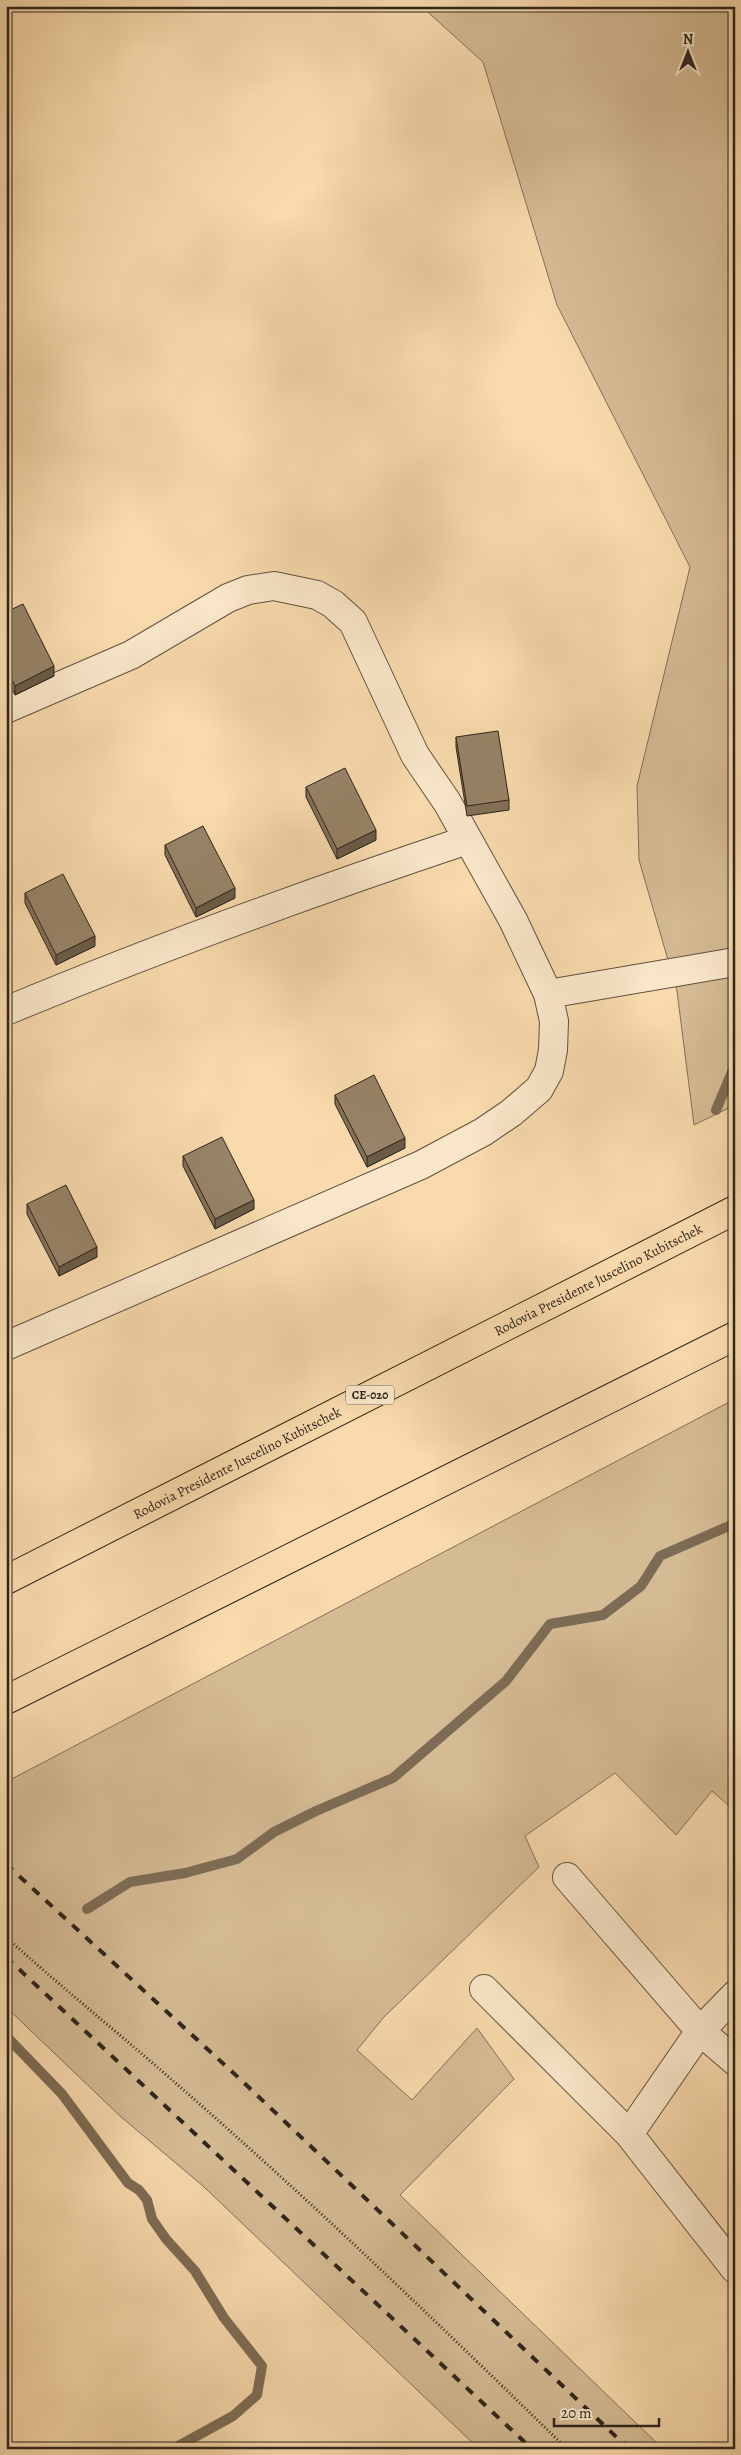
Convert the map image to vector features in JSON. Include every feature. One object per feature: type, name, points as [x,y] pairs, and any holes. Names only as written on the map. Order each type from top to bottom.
[{"type":"highway","name":"Rodovia Presidente Juscelino Kubitschek","points":[[6,1580],[735,1210]]},
{"type":"highway","points":[[6,1700],[735,1336]]},
{"type":"street","points":[[6,709],[131,654],[228,598],[248,590],[274,586],[299,590],[317,595],[333,604],[353,622],[415,755],[447,802],[513,920],[548,994],[554,1020],[553,1050],[549,1071],[539,1089],[511,1113],[482,1132],[421,1164],[8,1340]]},
{"type":"street","points":[[6,1011],[364,874],[467,840]]},
{"type":"street","points":[[548,994],[722,964]]},
{"type":"street","points":[[568,1877],[700,2030],[735,2061]]},
{"type":"street","points":[[484,1989],[629,2134],[735,2269]]},
{"type":"street","points":[[629,2134],[700,2030],[735,1995]]},
{"type":"path","points":[[6,1937],[172,2080],[306,2202],[466,2349],[567,2449]]},
{"type":"shaded area","points":[[421,6],[735,6],[735,1105],[694,1125],[677,991],[639,860],[637,786],[690,567],[557,305],[483,62]]},
{"type":"shaded area","points":[[735,1399],[735,1811],[712,1791],[676,1835],[615,1773],[525,1836],[539,1867],[384,2017],[357,2050],[412,2100],[477,2028],[514,2079],[400,2195],[663,2449],[479,2449],[203,2186],[120,2116],[6,2007],[6,1782]]},
{"type":"building","points":[[23,604],[54,666],[15,686],[6,667],[6,612]]},
{"type":"building","points":[[498,731],[509,800],[467,806],[456,737]]},
{"type":"building","points":[[345,768],[376,830],[337,849],[306,787]]},
{"type":"building","points":[[203,826],[235,888],[196,908],[165,845]]},
{"type":"building","points":[[63,874],[95,936],[56,955],[25,893]]},
{"type":"building","points":[[374,1075],[405,1138],[367,1157],[335,1095]]},
{"type":"building","points":[[222,1137],[254,1200],[215,1219],[183,1156]]},
{"type":"building","points":[[66,1185],[97,1247],[59,1267],[27,1204]]},
{"type":"waterway","points":[[735,824],[735,857]]},
{"type":"waterway","points":[[716,1110],[735,1065]]},
{"type":"waterway","points":[[87,1909],[130,1882],[185,1873],[237,1859],[274,1832],[316,1811],[393,1778],[506,1681],[550,1624],[603,1615],[641,1586],[660,1556],[729,1526],[735,1526]]},
{"type":"waterway","points":[[6,2036],[62,2094],[128,2183],[139,2190],[147,2200],[152,2219],[166,2239],[195,2271],[224,2318],[262,2366],[257,2395],[233,2416],[173,2449]]},
{"type":"railway","points":[[6,1864],[240,2079],[629,2449]]},
{"type":"railway","points":[[6,1957],[532,2449]]}]
